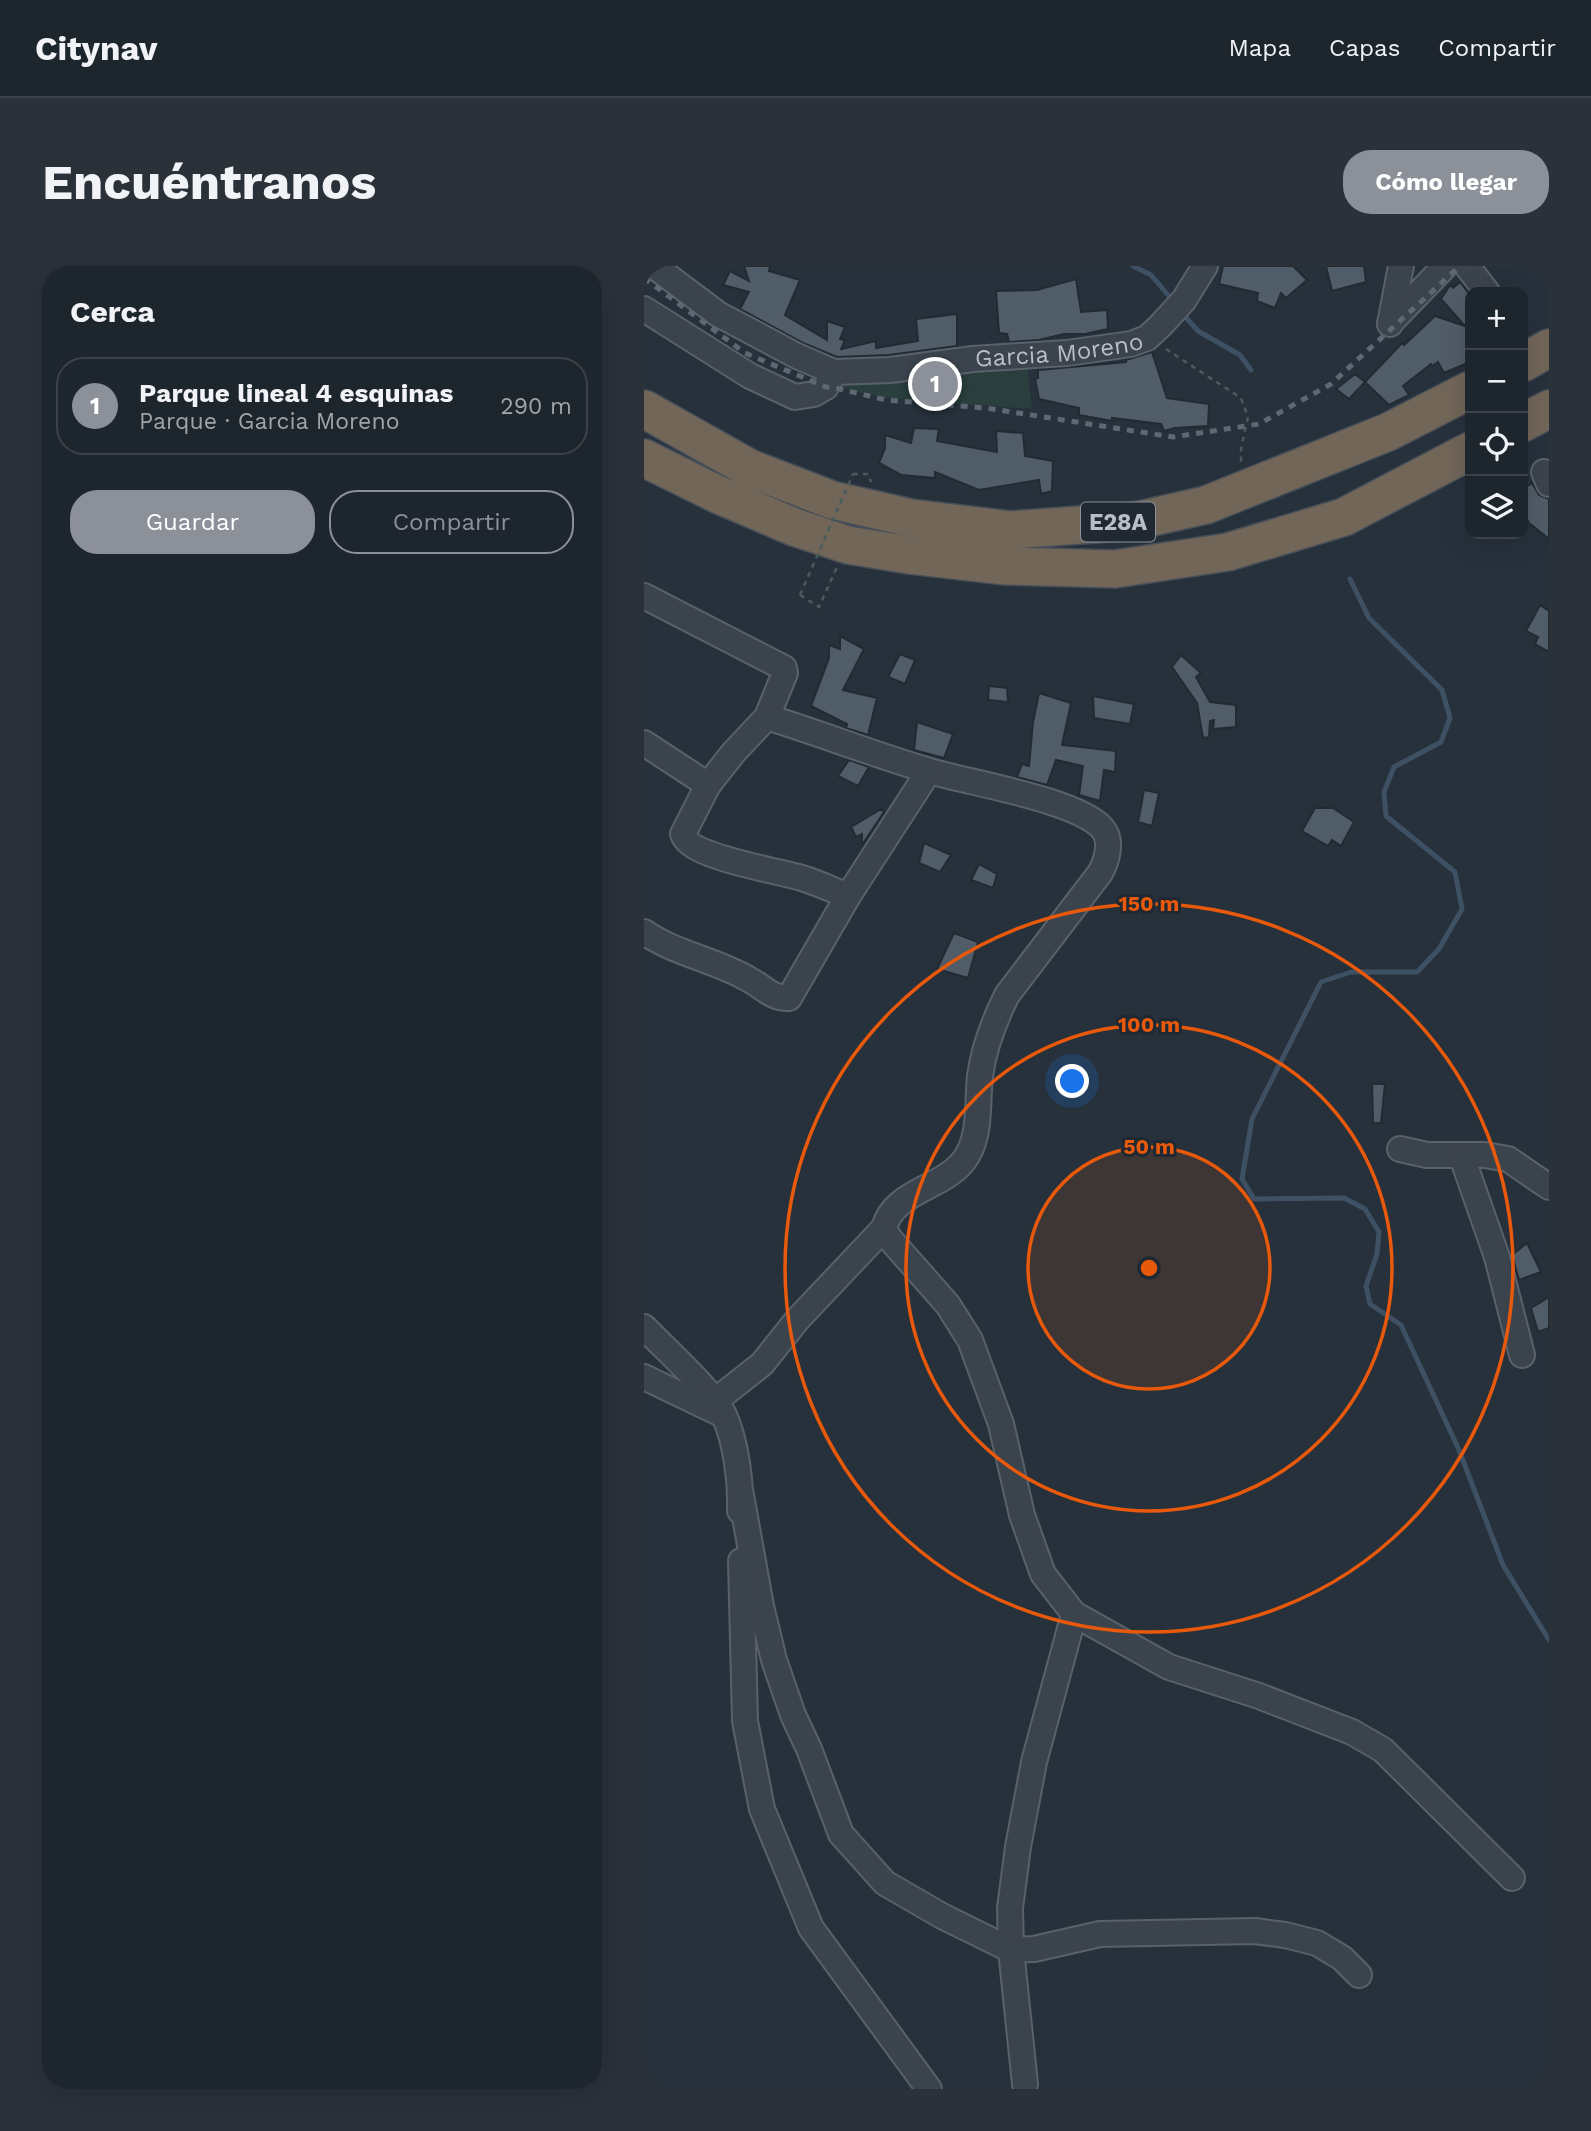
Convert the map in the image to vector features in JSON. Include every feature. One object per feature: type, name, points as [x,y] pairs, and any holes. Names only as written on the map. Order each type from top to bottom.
[{"type":"highway","name":"E28A","points":[[644,409],[749,468],[832,500],[911,518],[1011,530],[1135,521],[1206,505],[1388,432],[1465,393]]},
{"type":"highway","points":[[1528,420],[1549,409]]},
{"type":"highway","name":"E28A","points":[[644,458],[794,527],[848,545],[1005,566],[1115,569],[1228,552],[1344,517],[1465,454]]},
{"type":"street","name":"Garcia Moreno","points":[[654,266],[718,314],[797,356],[834,372],[890,370],[973,359],[1067,353],[1130,344],[1155,331],[1184,300],[1205,266]]},
{"type":"street","points":[[1401,266],[1389,327],[1445,266]]},
{"type":"street","points":[[1466,266],[1483,287]]},
{"type":"street","points":[[644,309],[750,376],[795,397],[814,394],[826,387],[834,372]]},
{"type":"street","points":[[644,596],[784,668],[785,673],[766,717],[708,786],[683,834],[685,839],[692,845],[761,869],[802,878],[848,896]]},
{"type":"street","points":[[720,1409],[762,1364],[797,1320],[884,1228],[898,1203],[948,1175],[966,1158],[974,1141],[981,1074],[996,1016],[1007,995],[1100,873],[1106,862],[1108,843],[1104,830],[1092,820],[1065,807],[929,771],[766,717]]},
{"type":"street","points":[[644,743],[708,786]]},
{"type":"street","points":[[644,932],[658,941],[698,955],[749,979],[781,998],[789,998],[848,896],[929,771]]},
{"type":"street","points":[[1401,1149],[1427,1155],[1485,1155],[1508,1159],[1549,1187]]},
{"type":"street","points":[[1462,1157],[1497,1257],[1522,1355]]},
{"type":"street","points":[[884,1228],[889,1238],[948,1304],[970,1340],[1000,1424],[1022,1515],[1044,1574],[1074,1614],[1169,1667],[1259,1696],[1352,1731],[1383,1750],[1512,1878]]},
{"type":"street","points":[[644,1327],[720,1409],[733,1446],[761,1606],[774,1660],[793,1715],[809,1749],[841,1834],[886,1883],[952,1922],[1011,1950],[1034,1949],[1100,1934],[1255,1931],[1317,1943],[1342,1958],[1359,1975]]},
{"type":"street","points":[[644,1377],[720,1409]]},
{"type":"street","points":[[741,1496],[745,1721],[762,1809],[811,1928],[929,2089]]},
{"type":"street","points":[[1025,2084],[1011,1950],[1010,1908],[1034,1762],[1074,1614]]},
{"type":"path","points":[[1155,331],[1163,347],[1241,398],[1248,417],[1241,449],[1240,472],[1249,488]]},
{"type":"path","points":[[848,545],[819,607],[800,595],[853,474],[868,474],[872,480]]},
{"type":"green space","points":[[1027,364],[1032,409],[886,398],[847,390],[848,388],[836,388],[844,380]]},
{"type":"building","points":[[744,266],[770,266],[769,271],[800,280],[785,315],[827,340],[827,321],[845,327],[840,339],[845,340],[841,349],[876,341],[876,348],[918,341],[916,319],[957,314],[957,346],[889,355],[837,357],[803,343],[740,309],[749,292],[723,285],[730,271],[749,281]]},
{"type":"building","points":[[1223,266],[1293,266],[1307,280],[1286,298],[1281,293],[1275,308],[1257,301],[1258,293],[1219,284]]},
{"type":"building","points":[[1326,266],[1364,266],[1366,282],[1332,291]]},
{"type":"building","points":[[1076,279],[1081,312],[1107,310],[1108,329],[1009,342],[1007,334],[999,333],[996,291],[1037,290]]},
{"type":"building","points":[[1460,282],[1465,288],[1465,326],[1441,299],[1450,285],[1453,288]]},
{"type":"building","points":[[1435,316],[1465,326],[1465,364],[1444,373],[1438,362],[1432,366],[1431,364],[1403,386],[1409,395],[1389,405],[1365,382],[1402,343],[1404,345]]},
{"type":"building","points":[[1152,352],[1167,398],[1209,404],[1208,426],[1164,431],[1161,424],[1112,418],[1112,421],[1079,415],[1079,408],[1039,399],[1035,379],[1038,378],[1038,370],[1126,362]]},
{"type":"building","points":[[1355,374],[1365,382],[1349,399],[1336,389]]},
{"type":"building","points":[[914,428],[939,429],[937,441],[997,452],[996,431],[1023,433],[1025,456],[1053,461],[1052,491],[1041,494],[1039,480],[979,490],[935,472],[935,478],[901,475],[879,463],[885,448],[885,435],[911,443]]},
{"type":"building","points":[[1532,483],[1539,495],[1549,499],[1549,539],[1528,521],[1528,486]]},
{"type":"building","points":[[1540,605],[1549,611],[1549,652],[1535,644],[1538,637],[1526,631]]},
{"type":"building","points":[[840,636],[864,649],[843,690],[877,698],[868,735],[846,728],[847,724],[811,706],[829,658],[829,645],[840,649]]},
{"type":"building","points":[[900,654],[915,660],[905,684],[888,677]]},
{"type":"building","points":[[1181,655],[1201,673],[1196,677],[1210,702],[1236,705],[1236,727],[1213,729],[1214,720],[1210,721],[1209,737],[1203,738],[1197,703],[1172,667]]},
{"type":"building","points":[[989,686],[1007,688],[1008,702],[988,700]]},
{"type":"building","points":[[1039,693],[1071,703],[1062,745],[1116,751],[1115,772],[1104,770],[1100,801],[1079,795],[1083,766],[1056,760],[1047,785],[1017,777],[1022,764],[1029,766]]},
{"type":"building","points":[[1093,696],[1134,704],[1130,724],[1094,718]]},
{"type":"building","points":[[917,722],[953,734],[944,758],[914,750]]},
{"type":"building","points":[[849,760],[869,767],[858,786],[838,776]]},
{"type":"building","points":[[1144,790],[1159,793],[1152,826],[1138,822]]},
{"type":"building","points":[[1315,808],[1333,808],[1354,822],[1341,846],[1332,840],[1328,846],[1302,831]]},
{"type":"building","points":[[881,809],[884,812],[862,845],[862,834],[856,837],[851,827]]},
{"type":"building","points":[[924,843],[951,855],[940,872],[919,863]]},
{"type":"building","points":[[979,864],[997,874],[993,888],[971,880]]},
{"type":"building","points":[[954,933],[978,942],[968,978],[937,969]]},
{"type":"building","points":[[1372,1084],[1385,1084],[1381,1123],[1373,1123]]},
{"type":"building","points":[[1527,1243],[1541,1272],[1519,1280],[1512,1255]]},
{"type":"building","points":[[1549,1297],[1549,1328],[1538,1332],[1531,1308]]},
{"type":"waterway","points":[[1133,266],[1151,275],[1174,302]]},
{"type":"waterway","points":[[1182,313],[1198,331],[1240,355],[1251,370]]},
{"type":"waterway","points":[[1350,579],[1369,618],[1442,690],[1450,718],[1441,742],[1394,767],[1384,792],[1386,816],[1455,872],[1462,909],[1439,949],[1417,972],[1351,972],[1321,982],[1252,1119],[1242,1179],[1254,1199],[1344,1198],[1365,1209],[1379,1232],[1377,1254],[1366,1286],[1370,1304],[1401,1325],[1459,1450],[1503,1565],[1549,1640]]},
{"type":"railway","points":[[644,278],[745,353],[826,387],[886,400],[986,408],[1173,437],[1259,424],[1331,384],[1460,266]]},
{"type":"place","name":"Parque lineal 4 esquinas","points":[[935,384]]}]
